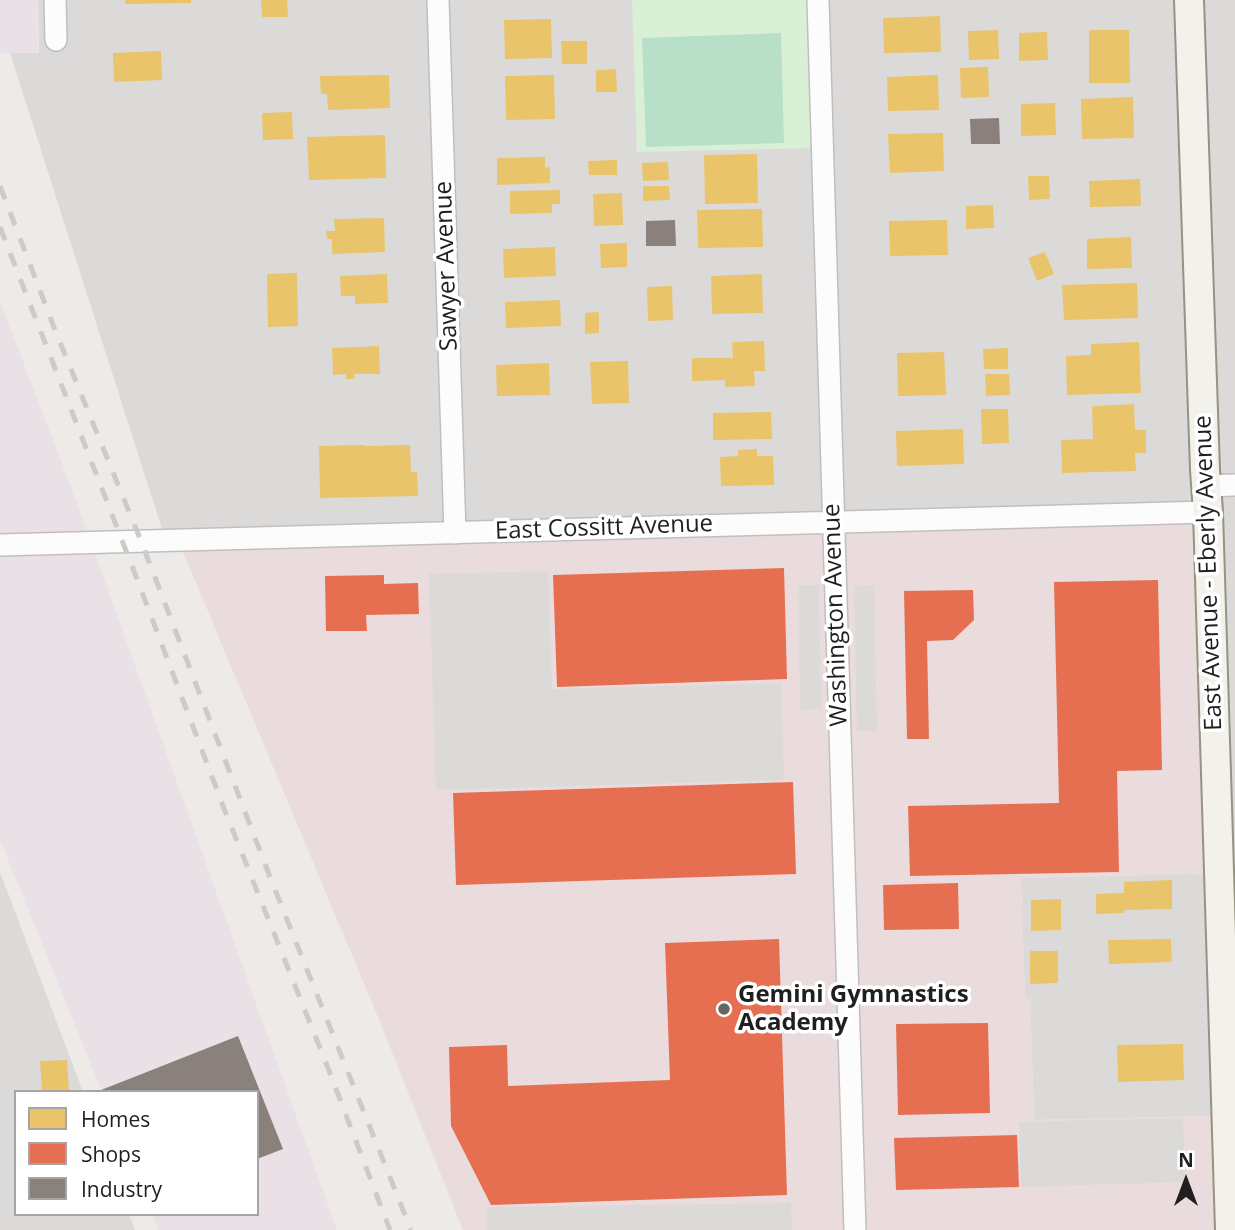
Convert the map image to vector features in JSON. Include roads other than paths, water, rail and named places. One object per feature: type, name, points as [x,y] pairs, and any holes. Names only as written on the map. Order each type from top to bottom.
[{"type":"main road","name":"East Avenue - Eberly Avenue","points":[[1189,0],[1230,1230]]},
{"type":"street","points":[[55,0],[56,40]]},
{"type":"street","name":"Sawyer Avenue","points":[[438,0],[455,533]]},
{"type":"street","name":"Washington Avenue","points":[[818,0],[855,1230]]},
{"type":"street","name":"East Cossitt Avenue","points":[[0,545],[834,523],[1207,499],[1235,485]]},
{"type":"railway","points":[[0,186],[411,1230]]},
{"type":"railway","points":[[0,227],[390,1230]]},
{"type":"place","name":"Gemini Gymnastics Academy","points":[[724,1009]]}]
